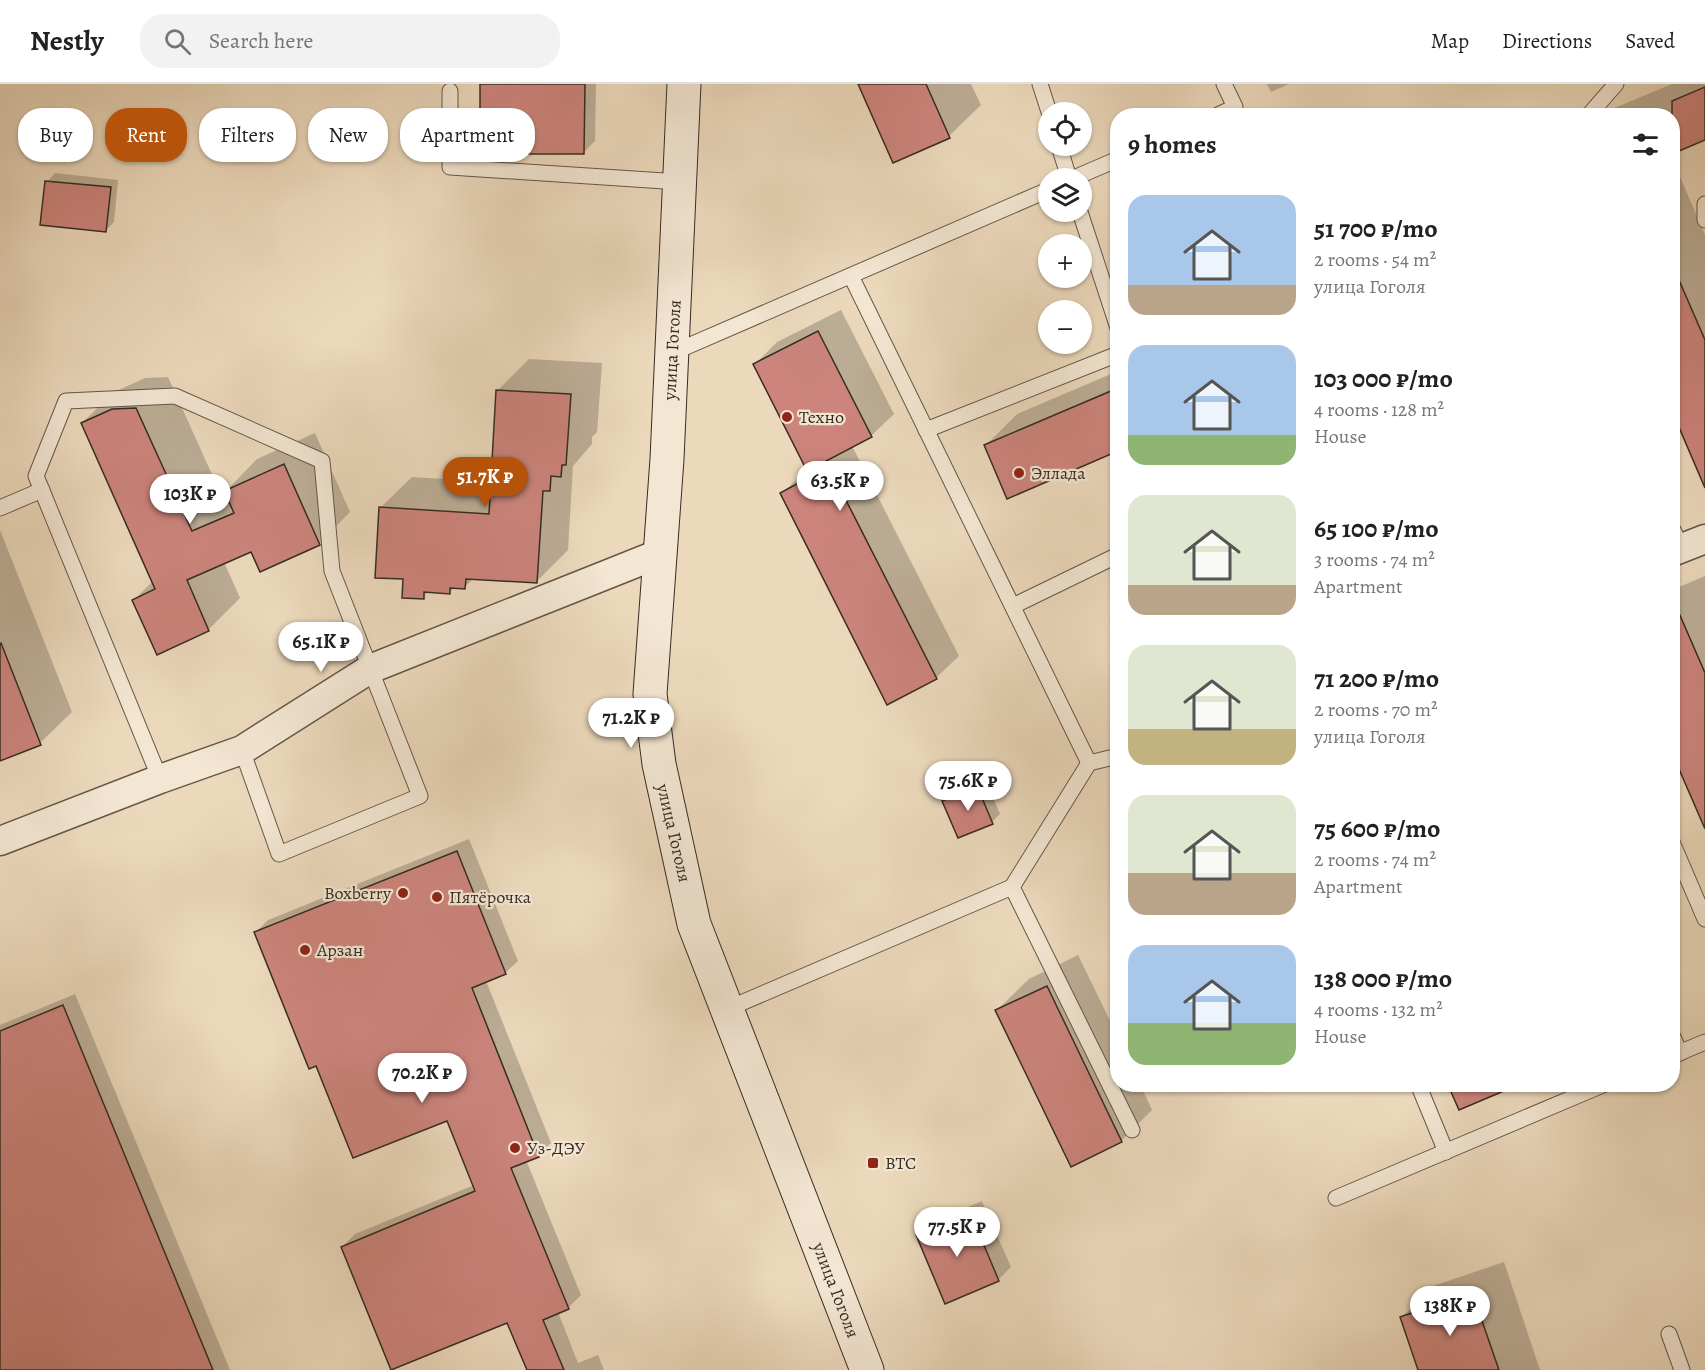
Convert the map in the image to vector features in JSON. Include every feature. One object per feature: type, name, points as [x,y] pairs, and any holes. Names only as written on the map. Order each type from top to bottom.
[{"type":"street","name":"улица Гоголя","points":[[684,84],[661,553],[650,694],[659,764],[694,924],[867,1370]]},
{"type":"street","points":[[0,841],[242,750],[370,669],[661,553]]},
{"type":"lane","points":[[1040,84],[1046,102]]},
{"type":"lane","points":[[1224,84],[1235,107],[1233,108]]},
{"type":"lane","points":[[1595,108],[1616,84]]},
{"type":"lane","points":[[450,91],[450,167],[680,182]]},
{"type":"lane","points":[[1092,170],[1110,162]]},
{"type":"lane","points":[[672,353],[1038,194]]},
{"type":"lane","points":[[1705,204],[1705,220]]},
{"type":"lane","points":[[1083,222],[1110,304]]},
{"type":"lane","points":[[851,276],[1089,763]]},
{"type":"lane","points":[[926,430],[1110,357]]},
{"type":"lane","points":[[160,779],[36,476],[66,401],[175,396],[322,461],[332,571],[420,796],[279,854],[242,750]]},
{"type":"lane","points":[[0,508],[42,490]]},
{"type":"lane","points":[[1012,606],[1110,559]]},
{"type":"lane","points":[[727,1009],[1012,887],[1089,763],[1110,758]]},
{"type":"lane","points":[[1680,867],[1705,919]]},
{"type":"lane","points":[[1012,887],[1110,1085]]},
{"type":"lane","points":[[1680,1052],[1705,1042]]},
{"type":"lane","points":[[1113,1092],[1132,1130]]},
{"type":"lane","points":[[1421,1092],[1446,1152]]},
{"type":"lane","points":[[1336,1198],[1586,1092]]},
{"type":"lane","points":[[1670,1334],[1682,1370]]},
{"type":"building","points":[[480,84],[585,84],[584,154],[535,154],[535,108],[480,108]]},
{"type":"building","points":[[858,84],[926,84],[950,138],[893,163]]},
{"type":"building","points":[[1705,87],[1705,140],[1680,151],[1680,108],[1672,108],[1672,101]]},
{"type":"building","points":[[45,181],[111,187],[106,232],[40,225]]},
{"type":"building","points":[[1680,282],[1705,340],[1705,488],[1680,430]]},
{"type":"building","points":[[818,331],[872,437],[826,461],[937,679],[887,705],[780,493],[810,477],[753,364]]},
{"type":"building","points":[[496,390],[571,394],[566,465],[562,465],[561,477],[551,476],[550,491],[543,491],[537,583],[466,579],[465,589],[450,588],[450,594],[424,592],[424,599],[402,598],[403,579],[375,578],[379,507],[489,514]]},
{"type":"building","points":[[1110,391],[1110,454],[1007,499],[984,445]]},
{"type":"building","points":[[136,408],[192,531],[234,513],[224,491],[284,464],[320,545],[260,572],[251,552],[187,580],[209,631],[157,655],[132,600],[155,589],[81,423],[112,409]]},
{"type":"building","points":[[1680,615],[1705,673],[1705,829],[1680,771]]},
{"type":"building","points":[[0,644],[41,745],[0,761]]},
{"type":"building","points":[[977,786],[993,824],[958,838],[942,801]]},
{"type":"building","points":[[457,851],[506,974],[472,988],[539,1157],[511,1168],[569,1309],[543,1320],[564,1370],[527,1370],[507,1323],[391,1370],[341,1247],[475,1191],[447,1121],[353,1158],[316,1066],[309,1069],[254,932]]},
{"type":"building","points":[[1047,986],[1122,1142],[1071,1167],[995,1010]]},
{"type":"building","points":[[63,1005],[213,1370],[0,1370],[0,1031]]},
{"type":"building","points":[[1451,1092],[1501,1092],[1459,1110]]},
{"type":"building","points":[[970,1212],[999,1281],[945,1304],[916,1235]]},
{"type":"building","points":[[1472,1292],[1499,1370],[1418,1370],[1400,1317]]},
{"type":"place","name":"Техно","points":[[787,417]]},
{"type":"place","name":"Эллада","points":[[1019,473]]},
{"type":"place","name":"Boxberry","points":[[403,893]]},
{"type":"place","name":"Пятёрочка","points":[[437,897]]},
{"type":"place","name":"Арзан","points":[[305,950]]},
{"type":"place","name":"Уз-ДЭУ","points":[[515,1148]]},
{"type":"place","name":"ВТС","points":[[873,1163]]}]
